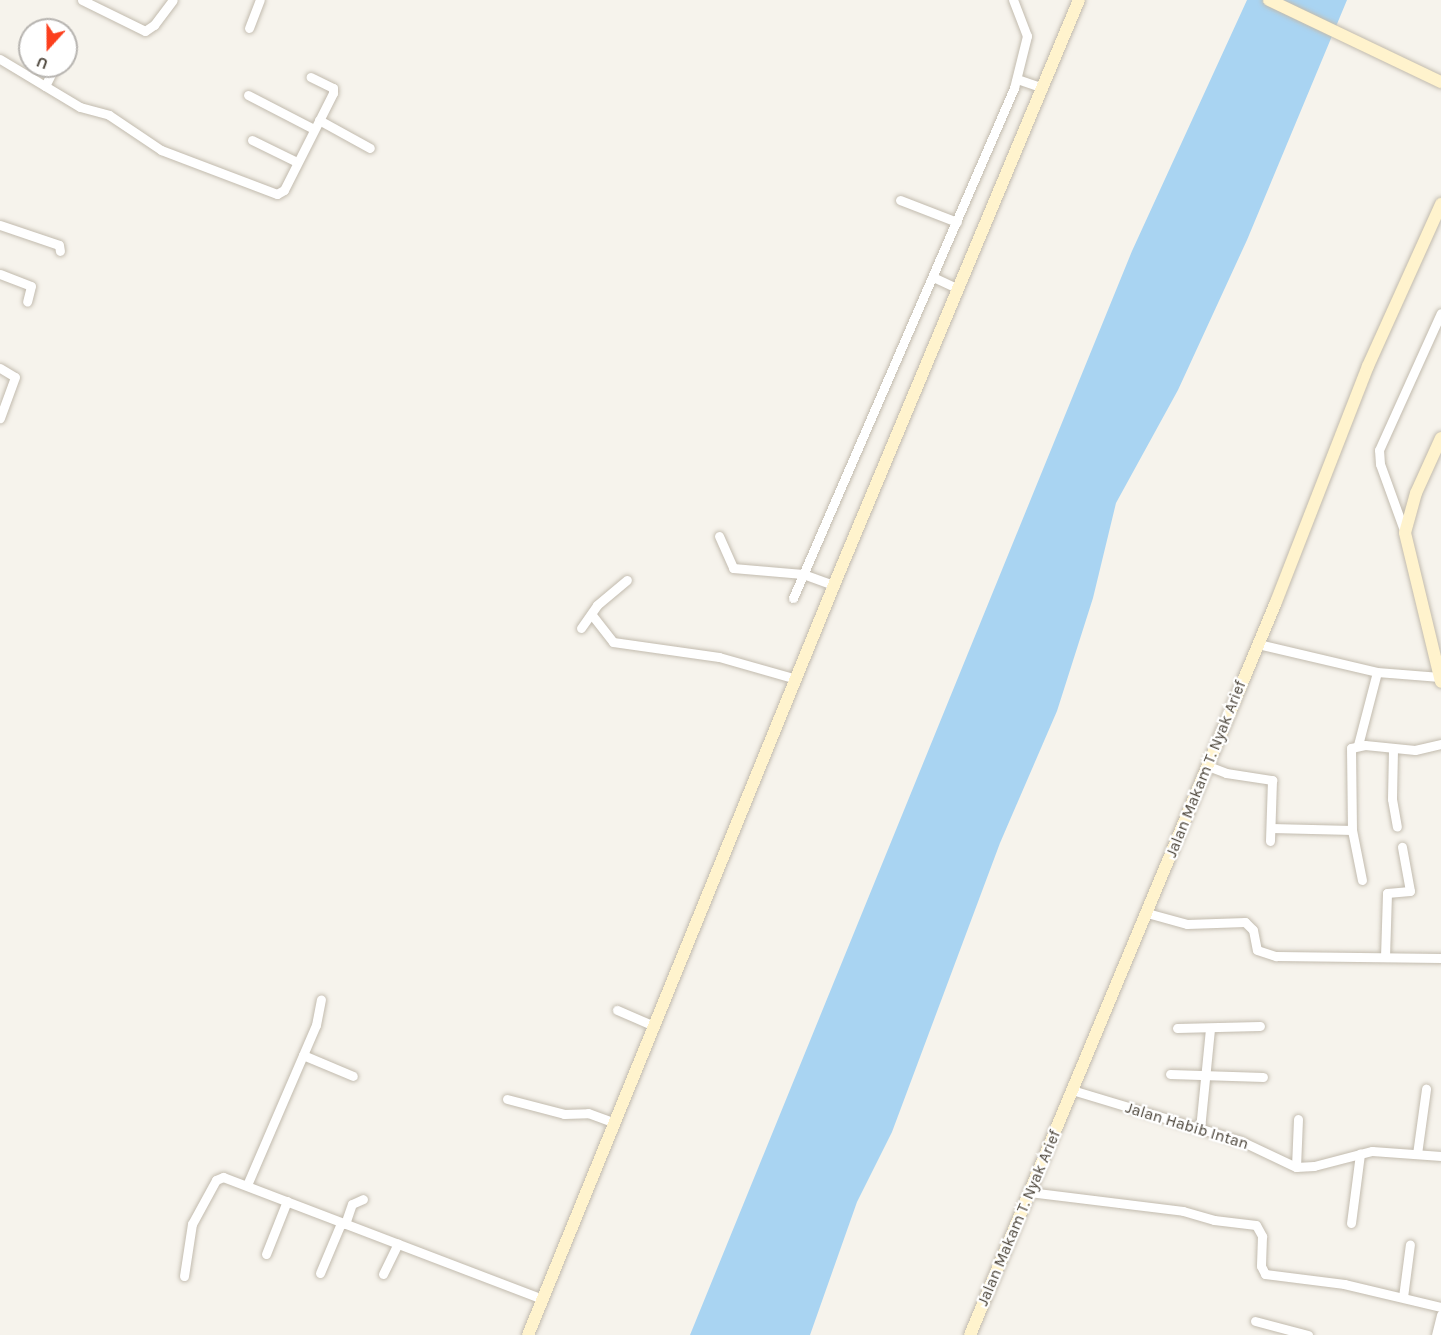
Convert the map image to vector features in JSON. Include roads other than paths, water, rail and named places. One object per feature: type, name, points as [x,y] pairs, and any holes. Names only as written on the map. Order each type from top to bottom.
[{"type":"street","points":[[82,0],[145,31],[154,25],[173,0]]},
{"type":"street","points":[[249,28],[260,0]]},
{"type":"street","points":[[528,1335],[538,1297],[654,1026],[796,679],[831,584],[954,287],[1079,0]]},
{"type":"street","points":[[1269,0],[1340,36],[1441,82]]},
{"type":"street","points":[[793,598],[934,278],[1017,79],[1027,36],[1018,2]]},
{"type":"street","points":[[0,59],[80,107],[109,115],[168,153],[277,194],[284,190],[334,90],[310,77]]},
{"type":"street","points":[[45,86],[49,78]]},
{"type":"street","points":[[1017,79],[1040,87]]},
{"type":"street","points":[[248,95],[314,129]]},
{"type":"street","points":[[319,120],[370,148]]},
{"type":"street","points":[[252,140],[297,162]]},
{"type":"street","points":[[900,200],[957,222]]},
{"type":"street","name":"Jalan Makam T. Nyak Arief","points":[[970,1335],[1208,766],[1368,366],[1441,204]]},
{"type":"street","points":[[0,225],[59,245],[60,250]]},
{"type":"street","points":[[0,274],[31,286],[27,302]]},
{"type":"street","points":[[934,278],[954,287]]},
{"type":"street","points":[[1258,644],[1377,672],[1441,679],[1405,533],[1380,464],[1379,450],[1441,313]]},
{"type":"street","points":[[0,368],[15,377],[0,418]]},
{"type":"street","points":[[1405,533],[1416,493],[1441,438]]},
{"type":"street","points":[[719,536],[733,568],[805,574],[831,584]]},
{"type":"street","points":[[581,628],[627,580]]},
{"type":"street","points":[[592,615],[613,642],[718,657],[796,679]]},
{"type":"street","points":[[1358,745],[1377,672]]},
{"type":"street","points":[[1362,880],[1352,830],[1349,754],[1351,748],[1358,745],[1393,750],[1414,750],[1441,744]]},
{"type":"street","points":[[1393,750],[1392,799],[1397,827]]},
{"type":"street","points":[[1208,766],[1226,773],[1272,780],[1270,841]]},
{"type":"street","points":[[1271,828],[1352,830]]},
{"type":"street","points":[[1385,957],[1387,893],[1410,891],[1402,847]]},
{"type":"street","points":[[1147,913],[1187,924],[1245,922],[1253,930],[1257,950],[1263,954],[1303,959],[1441,958]]},
{"type":"street","points":[[248,1185],[316,1025],[321,999]]},
{"type":"street","points":[[616,1010],[654,1026]]},
{"type":"street","points":[[1177,1028],[1260,1026]]},
{"type":"street","points":[[1200,1129],[1208,1078],[1210,1029]]},
{"type":"street","points":[[303,1055],[353,1076]]},
{"type":"street","points":[[1170,1074],[1208,1078],[1263,1077]]},
{"type":"street","points":[[1417,1154],[1426,1089]]},
{"type":"street","name":"Jalan Habib Intan","points":[[1072,1090],[1241,1141],[1296,1167]]},
{"type":"street","points":[[507,1099],[564,1114],[588,1113],[611,1122]]},
{"type":"street","points":[[1298,1119],[1296,1167],[1314,1166],[1360,1154],[1441,1156]]},
{"type":"street","points":[[1351,1223],[1360,1154]]},
{"type":"street","points":[[184,1276],[192,1224],[216,1180],[223,1177],[538,1297]]},
{"type":"street","points":[[1029,1192],[1183,1211],[1214,1220],[1256,1225],[1262,1236],[1261,1266],[1265,1274],[1344,1284],[1441,1306]]},
{"type":"street","points":[[320,1273],[352,1204],[363,1199]]},
{"type":"street","points":[[267,1254],[287,1201]]},
{"type":"street","points":[[383,1274],[398,1243]]},
{"type":"street","points":[[1403,1297],[1410,1244]]},
{"type":"street","points":[[1436,1335],[1441,1315]]},
{"type":"street","points":[[1255,1321],[1308,1335]]},
{"type":"water","points":[[1247,0],[1347,0],[1247,240],[1178,390],[1116,503],[1093,598],[1057,711],[1000,843],[892,1132],[857,1202],[810,1335],[690,1335],[1132,251]]}]
